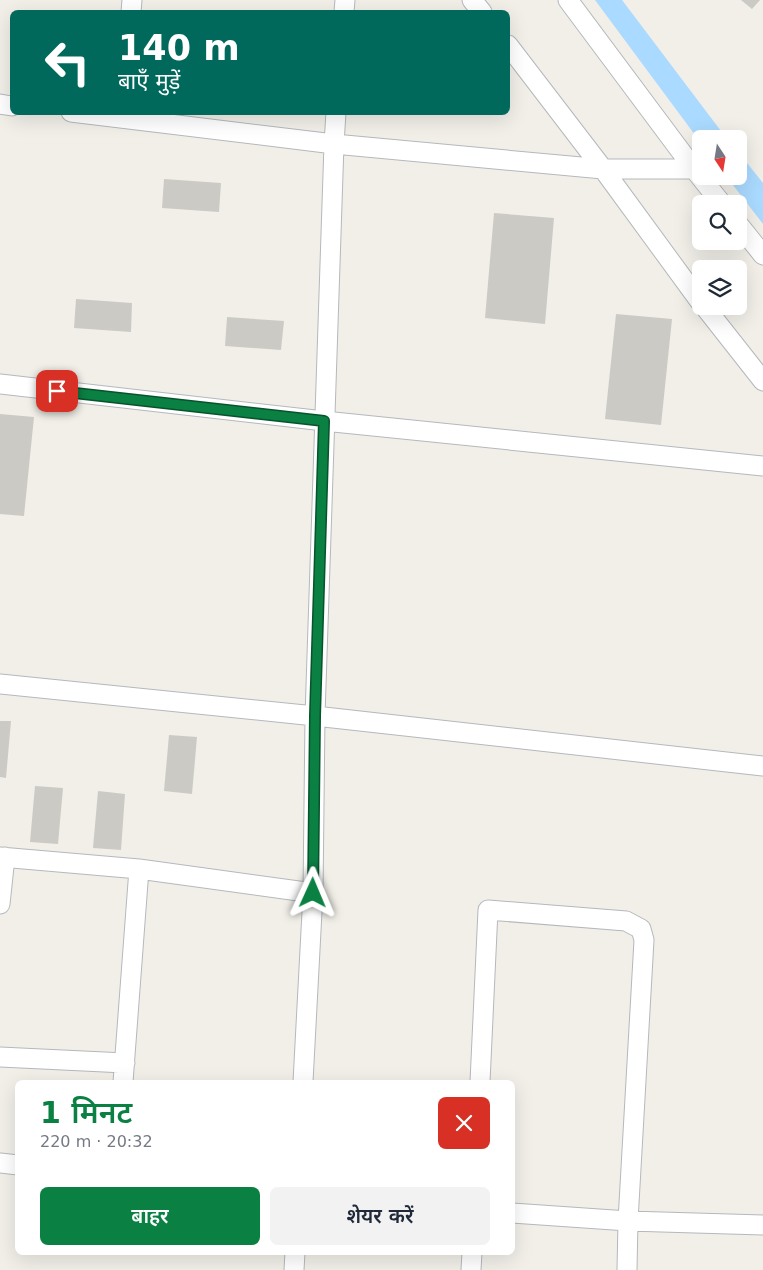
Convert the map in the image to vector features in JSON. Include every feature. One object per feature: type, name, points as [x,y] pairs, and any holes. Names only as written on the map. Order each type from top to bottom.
[{"type":"street","points":[[472,0],[480,10]]},
{"type":"street","points":[[568,0],[692,166]]},
{"type":"street","points":[[510,49],[603,169],[692,291]]},
{"type":"street","points":[[117,115],[334,144],[603,169],[692,169]]},
{"type":"street","points":[[303,1080],[313,893],[315,716],[336,115]]},
{"type":"street","points":[[707,185],[715,195]]},
{"type":"street","points":[[747,235],[763,255]]},
{"type":"street","points":[[711,315],[763,381]]},
{"type":"street","points":[[0,384],[324,421],[763,466]]},
{"type":"street","points":[[0,684],[315,716],[763,766]]},
{"type":"street","points":[[0,904],[3,857],[139,869],[313,893]]},
{"type":"street","points":[[123,1080],[139,869]]},
{"type":"street","points":[[480,1080],[488,910],[626,921],[641,929],[644,940],[628,1221],[627,1270]]},
{"type":"street","points":[[0,1057],[125,1063]]},
{"type":"street","points":[[0,1163],[15,1165]]},
{"type":"street","points":[[515,1213],[628,1221],[763,1225]]},
{"type":"street","points":[[294,1270],[295,1255]]},
{"type":"street","points":[[472,1255],[472,1270]]},
{"type":"water","points":[[595,0],[622,0],[720,130],[692,131]]},
{"type":"water","points":[[748,164],[763,183],[763,224],[747,203],[747,195],[741,195],[733,185],[748,185]]},
{"type":"building","points":[[741,0],[760,0],[752,9]]},
{"type":"building","points":[[164,179],[221,183],[219,212],[162,208]]},
{"type":"building","points":[[494,213],[554,218],[545,324],[485,318]]},
{"type":"building","points":[[76,299],[132,303],[131,332],[74,328]]},
{"type":"building","points":[[616,314],[672,319],[661,425],[605,419]]},
{"type":"building","points":[[227,317],[284,321],[281,350],[225,346]]},
{"type":"building","points":[[0,414],[34,417],[24,516],[0,514]]},
{"type":"building","points":[[0,721],[11,721],[6,778],[0,777]]},
{"type":"building","points":[[169,735],[197,737],[192,794],[164,791]]},
{"type":"building","points":[[35,786],[63,788],[58,844],[30,842]]},
{"type":"building","points":[[98,791],[125,794],[121,850],[93,848]]},
{"type":"route","points":[[57,391],[324,421],[315,716],[313,893]]}]
